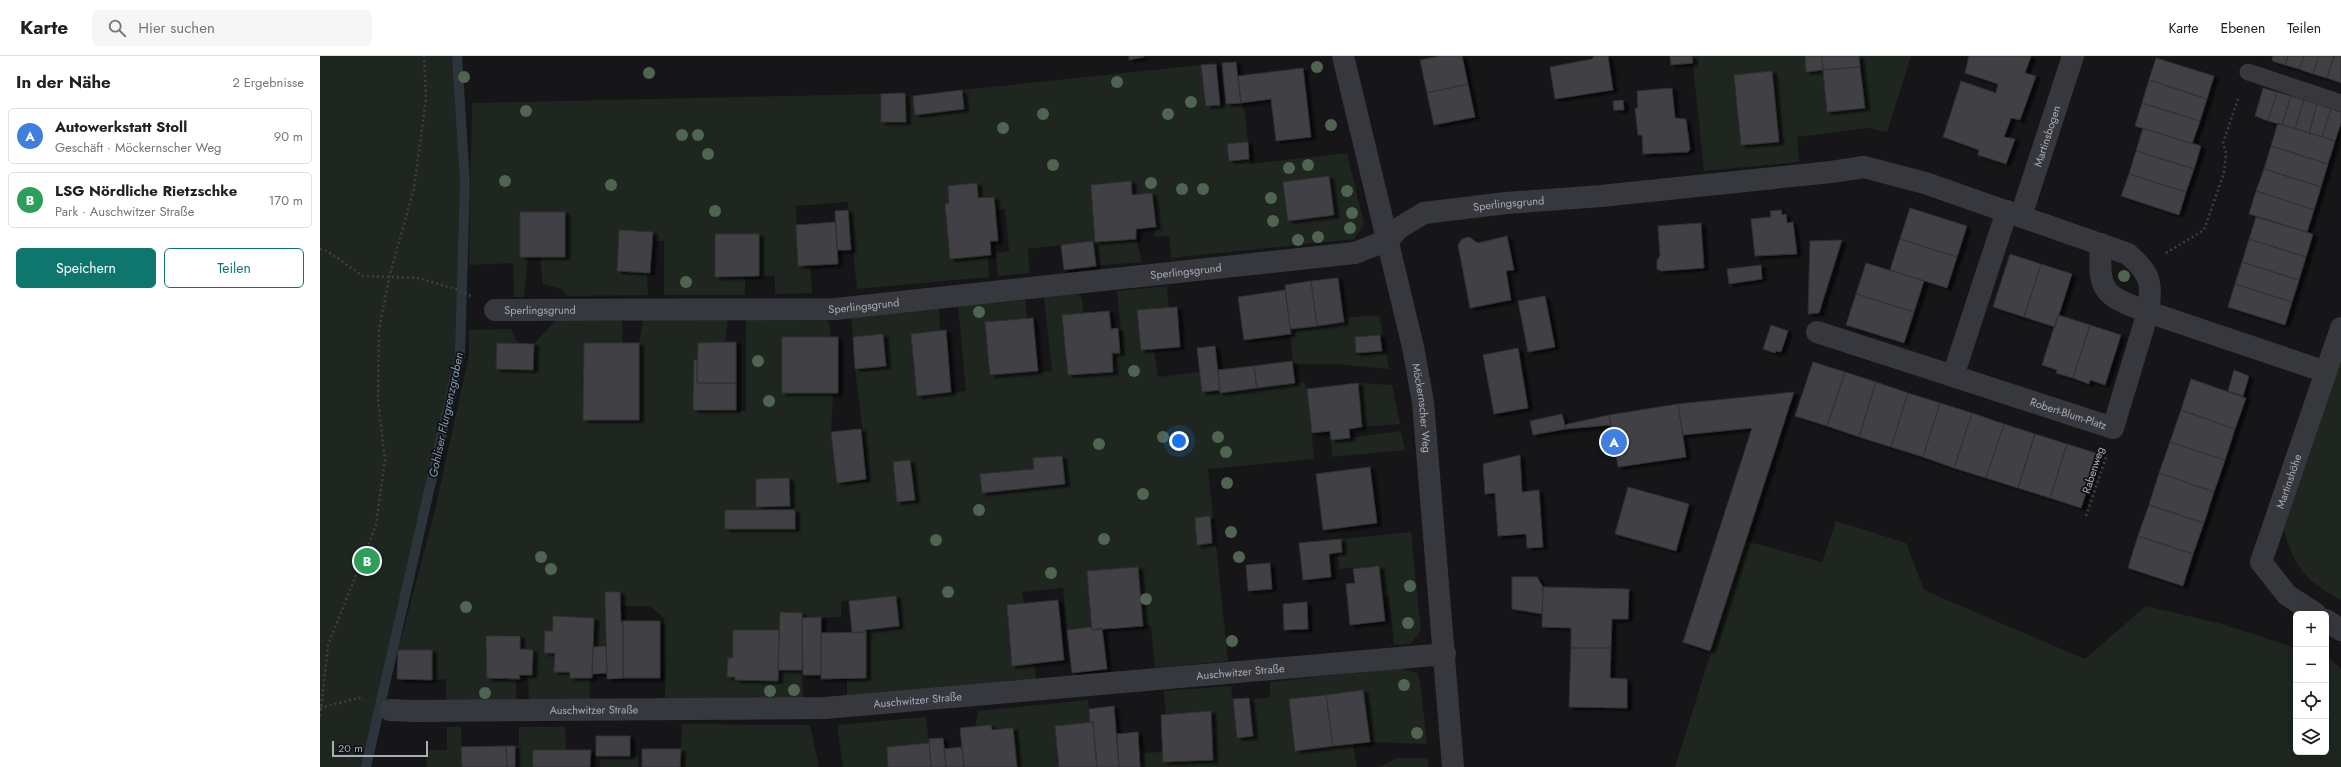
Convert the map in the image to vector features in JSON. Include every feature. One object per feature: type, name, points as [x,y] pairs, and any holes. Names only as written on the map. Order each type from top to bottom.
[{"type":"street","name":"Möckernscher Weg","points":[[1343,56],[1413,347],[1423,402],[1445,654],[1453,767]]},
{"type":"street","name":"Martinsbogen","points":[[2014,213],[2073,56]]},
{"type":"street","name":"Sperlingsgrund","points":[[495,310],[835,309],[1355,253],[1388,240],[1398,228],[1424,213],[1506,203],[1600,196],[1831,172],[1864,167]]},
{"type":"street","name":"Robert-Blum-Platz","points":[[1817,332],[2113,428],[2148,312],[2152,291],[2143,267],[2128,254],[1925,183],[1864,167]]},
{"type":"street","points":[[1953,376],[2014,213]]},
{"type":"street","points":[[2101,244],[2099,271],[2105,290],[2116,300],[2326,372]]},
{"type":"street","name":"Martinshöhe","points":[[2311,611],[2287,595],[2261,562],[2341,328]]},
{"type":"street","points":[[2329,622],[2341,630]]},
{"type":"street","name":"Auschwitzer Straße","points":[[390,710],[825,708],[1445,654]]},
{"type":"lane","points":[[2248,72],[2341,103]]},
{"type":"path","points":[[320,716],[328,645],[376,525],[385,460],[378,399],[379,330],[389,278],[414,188],[426,99],[424,56]]},
{"type":"path","points":[[2143,267],[2204,230],[2224,173],[2226,153],[2223,144],[2248,72]]},
{"type":"path","points":[[320,249],[327,251],[363,276],[418,278],[462,291],[495,310]]},
{"type":"path","name":"Rabenweg","points":[[2086,516],[2113,428]]},
{"type":"path","points":[[320,708],[359,698],[370,702]]},
{"type":"shaded area","points":[[320,56],[457,56],[465,183],[460,355],[366,767],[320,767]]},
{"type":"shaded area","points":[[1692,56],[1911,56],[1887,132],[1867,128],[1797,137],[1799,162],[1704,171]],"holes":[[[1772,71],[1779,142],[1741,145],[1734,75]]]},
{"type":"shaded area","points":[[1201,65],[1206,106],[1241,103],[1245,112],[1248,142],[1227,144],[1229,161],[1249,159],[1250,164],[1347,153],[1364,224],[1354,239],[1171,258],[1169,236],[1154,237],[1156,227],[1152,193],[1132,195],[1131,181],[1091,185],[1096,242],[1136,239],[1142,262],[1096,266],[1093,241],[1028,249],[1030,273],[998,276],[996,253],[1009,251],[1005,209],[995,210],[994,197],[978,198],[977,183],[945,204],[950,258],[988,255],[989,277],[857,289],[848,202],[796,206],[798,266],[810,265],[812,293],[775,294],[775,276],[759,276],[759,234],[715,234],[715,276],[745,276],[745,295],[664,295],[664,241],[652,241],[619,231],[617,271],[647,273],[648,295],[566,296],[562,289],[543,284],[540,256],[565,257],[565,212],[520,212],[520,256],[528,257],[524,297],[514,297],[513,263],[469,265],[472,103],[881,94],[881,122],[905,93],[913,96],[915,115],[964,109],[962,90]],"holes":[[[1329,176],[1334,215],[1288,220],[1283,182]]]},
{"type":"shaded area","points":[[1167,286],[1169,308],[1137,311],[1141,350],[1154,349],[1158,377],[1200,372],[1220,390],[1221,393],[1304,382],[1307,389],[1314,459],[1208,469],[1228,661],[1155,668],[1151,625],[1143,626],[1138,567],[1088,571],[1092,627],[1067,630],[1063,588],[1022,592],[1024,603],[1007,605],[1012,666],[1035,663],[1036,681],[847,699],[847,679],[866,678],[865,630],[899,626],[896,596],[841,601],[841,617],[802,618],[802,613],[780,612],[779,630],[733,630],[733,658],[728,658],[728,676],[735,677],[735,680],[778,681],[778,670],[802,670],[803,702],[665,701],[664,618],[650,606],[620,606],[620,592],[605,593],[606,646],[593,647],[594,618],[553,616],[553,631],[545,632],[544,653],[555,653],[554,672],[570,672],[570,678],[589,678],[590,701],[529,702],[528,675],[532,675],[533,650],[520,649],[521,635],[486,636],[486,662],[516,679],[516,701],[446,702],[446,679],[432,680],[432,650],[398,650],[434,514],[469,355],[469,330],[511,329],[518,344],[496,369],[533,370],[534,344],[556,320],[622,321],[623,343],[584,343],[583,419],[639,343],[643,320],[728,320],[725,342],[698,343],[697,360],[694,360],[693,410],[746,411],[746,320],[826,319],[829,323],[831,337],[782,337],[782,393],[833,393],[831,432],[837,483],[869,481],[855,369],[886,366],[883,334],[853,337],[851,317],[939,308],[940,331],[911,334],[917,396],[966,391],[958,306],[1025,300],[1027,319],[985,322],[990,375],[1052,371],[1044,297],[1075,293],[1082,298],[1083,313],[1062,315],[1068,375],[1113,372],[1112,353],[1123,352],[1117,291]],"holes":[[[1062,456],[1065,484],[982,493],[980,474],[1034,469],[1033,458]],[[910,460],[914,500],[897,502],[893,462]],[[789,478],[790,506],[757,507],[756,479]]]},
{"type":"shaded area","points":[[1379,315],[1383,334],[1355,337],[1356,355],[1386,352],[1389,369],[1335,364],[1293,364],[1290,329],[1343,322],[1343,318]]},
{"type":"shaded area","points":[[2341,362],[2341,600],[2319,587],[2303,572],[2292,554],[2284,529]]},
{"type":"shaded area","points":[[1358,383],[1392,385],[1400,424],[1362,427]]},
{"type":"shaded area","points":[[1401,431],[1405,450],[1332,457],[1331,440]]},
{"type":"shaded area","points":[[1836,521],[1906,543],[1924,590],[2085,659],[2146,606],[2222,624],[2293,647],[2293,755],[2329,755],[2329,659],[2332,660],[2341,669],[2341,767],[1675,767],[1746,541],[1822,562]]},
{"type":"shaded area","points":[[1411,532],[1421,631],[1410,644],[1394,645],[1389,596],[1382,597],[1379,566],[1339,569],[1337,552],[1342,552],[1341,539]]},
{"type":"shaded area","points":[[1398,668],[1417,673],[1420,681],[1427,744],[1370,742],[1363,690],[1289,699],[1295,751],[1353,744],[1357,767],[1140,767],[1139,753],[1163,752],[1164,762],[1213,759],[1211,712],[1166,714],[1164,691],[1231,686],[1237,738],[1253,736],[1249,700],[1270,697],[1270,682]]},
{"type":"shaded area","points":[[1088,700],[1090,723],[1059,767],[1017,767],[1013,728],[992,730],[991,725],[975,726],[978,711]]},
{"type":"shaded area","points":[[926,717],[929,743],[887,747],[888,767],[843,767],[837,725]]},
{"type":"shaded area","points":[[682,724],[810,725],[819,767],[680,767]]},
{"type":"shaded area","points":[[447,727],[461,727],[462,767],[427,767],[426,750],[447,750]]},
{"type":"shaded area","points":[[519,727],[565,727],[566,750],[533,750],[533,767],[515,767],[515,746],[519,746]]},
{"type":"shaded area","points":[[600,756],[638,756],[638,767],[600,767]]},
{"type":"shaded area","points":[[1397,758],[1428,758],[1428,767],[1379,767]]},
{"type":"building","points":[[1129,56],[1144,56],[1144,57],[1129,60]]},
{"type":"building","points":[[1440,56],[1462,56],[1468,84],[1427,93],[1420,60]]},
{"type":"building","points":[[1594,56],[1608,56],[1613,90],[1555,99],[1550,67],[1592,59]]},
{"type":"building","points":[[1670,56],[1692,56],[1693,63],[1671,65]]},
{"type":"building","points":[[1805,56],[1822,56],[1823,70],[1806,72]]},
{"type":"building","points":[[1822,56],[1859,56],[1860,67],[1823,70]]},
{"type":"building","points":[[1969,56],[2031,56],[2025,73],[2036,76],[2020,120],[2011,118],[2004,137],[2015,139],[2006,164],[1978,155],[1979,150],[1943,137],[1961,81],[1996,93],[1998,84],[1965,73]]},
{"type":"building","points":[[2273,56],[2288,56],[2285,65],[2272,61]]},
{"type":"building","points":[[2288,56],[2304,56],[2299,69],[2285,65]]},
{"type":"building","points":[[2304,56],[2319,56],[2313,74],[2299,69]]},
{"type":"building","points":[[2319,56],[2334,56],[2327,78],[2313,74]]},
{"type":"building","points":[[2334,56],[2341,56],[2341,83],[2327,78]]},
{"type":"building","points":[[2156,58],[2214,76],[2207,99],[2149,80]]},
{"type":"building","points":[[1236,62],[1241,103],[1226,104],[1222,63]]},
{"type":"building","points":[[1216,64],[1220,105],[1206,106],[1201,65]]},
{"type":"building","points":[[1860,67],[1865,108],[1827,112],[1823,70]]},
{"type":"building","points":[[1303,68],[1311,137],[1276,141],[1271,99],[1241,103],[1238,76]]},
{"type":"building","points":[[1772,71],[1779,142],[1741,145],[1734,75]]},
{"type":"building","points":[[2149,80],[2207,99],[2200,121],[2142,103]]},
{"type":"building","points":[[1468,84],[1475,117],[1434,125],[1427,93]]},
{"type":"building","points":[[1672,88],[1675,118],[1686,119],[1690,149],[1688,152],[1643,154],[1642,135],[1638,135],[1635,108],[1638,108],[1637,91]]},
{"type":"building","points":[[2263,88],[2277,92],[2268,121],[2255,116]]},
{"type":"building","points":[[962,90],[964,109],[915,115],[913,96]]},
{"type":"building","points":[[2277,92],[2291,96],[2282,125],[2268,121]]},
{"type":"building","points":[[905,93],[906,122],[881,122],[881,94]]},
{"type":"building","points":[[2291,96],[2304,100],[2295,129],[2282,125]]},
{"type":"building","points":[[1623,100],[1624,110],[1614,110],[1613,101]]},
{"type":"building","points":[[2304,100],[2317,104],[2309,133],[2295,129]]},
{"type":"building","points":[[2142,103],[2200,121],[2192,144],[2135,126]]},
{"type":"building","points":[[2317,104],[2331,109],[2322,137],[2309,133]]},
{"type":"building","points":[[2331,109],[2341,112],[2341,123],[2335,141],[2322,137]]},
{"type":"building","points":[[2278,123],[2335,141],[2328,164],[2271,146]]},
{"type":"building","points":[[2143,128],[2201,146],[2194,169],[2136,151]]},
{"type":"building","points":[[1248,142],[1249,159],[1229,161],[1227,144]]},
{"type":"building","points":[[2271,146],[2328,164],[2321,187],[2264,169]]},
{"type":"building","points":[[2136,151],[2194,169],[2186,192],[2129,174]]},
{"type":"building","points":[[2264,169],[2321,187],[2314,210],[2256,191]]},
{"type":"building","points":[[2129,174],[2186,192],[2179,215],[2121,196]]},
{"type":"building","points":[[1329,176],[1334,215],[1288,221],[1283,182]]},
{"type":"building","points":[[1131,181],[1132,195],[1152,193],[1156,227],[1136,229],[1136,239],[1095,242],[1091,185]]},
{"type":"building","points":[[977,183],[978,198],[994,197],[998,241],[990,241],[991,255],[950,259],[945,204],[949,203],[948,186]]},
{"type":"building","points":[[2256,191],[2314,210],[2307,232],[2249,214]]},
{"type":"building","points":[[1910,208],[1967,226],[1957,257],[1900,239]]},
{"type":"building","points":[[848,210],[851,250],[837,250],[835,211]]},
{"type":"building","points":[[1781,210],[1782,215],[1786,214],[1787,223],[1793,222],[1797,254],[1755,256],[1751,219],[1771,217],[1770,211]]},
{"type":"building","points":[[520,212],[565,212],[565,257],[520,257]]},
{"type":"building","points":[[2256,217],[2313,234],[2306,257],[2249,239]]},
{"type":"building","points":[[836,222],[838,264],[798,266],[796,225]]},
{"type":"building","points":[[1701,223],[1704,268],[1661,271],[1657,269],[1657,260],[1660,256],[1658,226]]},
{"type":"building","points":[[619,230],[653,232],[650,273],[617,271]]},
{"type":"building","points":[[715,234],[759,234],[759,276],[715,277]]},
{"type":"building","points":[[1507,236],[1514,270],[1506,271],[1511,300],[1470,308],[1458,245],[1462,239],[1469,237],[1478,243]]},
{"type":"building","points":[[1900,239],[1957,257],[1947,288],[1890,270]]},
{"type":"building","points":[[2249,239],[2306,257],[2299,280],[2242,262]]},
{"type":"building","points":[[1842,240],[1819,313],[1808,314],[1810,241]]},
{"type":"building","points":[[1093,241],[1096,266],[1064,270],[1061,245]]},
{"type":"building","points":[[2010,254],[2041,264],[2024,317],[1993,307]]},
{"type":"building","points":[[2242,262],[2299,280],[2292,302],[2235,284]]},
{"type":"building","points":[[1866,263],[1924,281],[1914,312],[1856,294]]},
{"type":"building","points":[[2041,264],[2072,274],[2055,327],[2024,317]]},
{"type":"building","points":[[1761,265],[1762,279],[1729,284],[1727,269]]},
{"type":"building","points":[[1338,278],[1344,322],[1317,326],[1311,281]]},
{"type":"building","points":[[1311,281],[1317,326],[1290,329],[1285,285]]},
{"type":"building","points":[[2235,284],[2292,302],[2285,325],[2228,307]]},
{"type":"building","points":[[1285,290],[1291,334],[1244,340],[1238,297]]},
{"type":"building","points":[[1856,294],[1914,312],[1904,343],[1846,325]]},
{"type":"building","points":[[1545,296],[1555,347],[1528,352],[1518,301]]},
{"type":"building","points":[[1177,307],[1180,347],[1141,350],[1137,310]]},
{"type":"building","points":[[1109,311],[1111,329],[1118,328],[1120,353],[1112,353],[1113,372],[1068,375],[1062,315]]},
{"type":"building","points":[[2058,315],[2090,325],[2073,378],[2056,373],[2057,370],[2042,365]]},
{"type":"building","points":[[1033,318],[1038,371],[990,375],[985,322]]},
{"type":"building","points":[[1771,325],[1788,331],[1781,352],[1776,351],[1775,353],[1763,349]]},
{"type":"building","points":[[2090,325],[2121,335],[2105,385],[2090,380],[2089,384],[2073,378]]},
{"type":"building","points":[[946,330],[951,392],[917,396],[911,334]]},
{"type":"building","points":[[883,334],[886,366],[855,369],[853,337]]},
{"type":"building","points":[[1380,335],[1382,351],[1356,353],[1355,337]]},
{"type":"building","points":[[782,337],[838,337],[838,393],[782,393]]},
{"type":"building","points":[[736,342],[736,383],[697,383],[698,343]]},
{"type":"building","points":[[497,343],[534,344],[533,370],[496,369]]},
{"type":"building","points":[[584,343],[639,343],[639,420],[583,420]]},
{"type":"building","points":[[1215,346],[1220,390],[1202,392],[1197,348]]},
{"type":"building","points":[[1518,348],[1528,408],[1494,414],[1483,355]]},
{"type":"building","points":[[694,360],[697,360],[697,383],[736,383],[736,410],[693,410]]},
{"type":"building","points":[[1292,361],[1295,383],[1257,388],[1254,366]]},
{"type":"building","points":[[1813,362],[1845,372],[1827,426],[1795,416]]},
{"type":"building","points":[[1254,366],[1257,388],[1220,393],[1218,370]]},
{"type":"building","points":[[2234,370],[2249,376],[2243,396],[2228,391]]},
{"type":"building","points":[[1845,372],[1876,382],[1859,437],[1827,426]]},
{"type":"building","points":[[2191,379],[2246,398],[2235,429],[2181,410]]},
{"type":"building","points":[[1876,382],[1908,393],[1891,447],[1859,437]]},
{"type":"building","points":[[1358,383],[1362,427],[1349,429],[1350,438],[1331,440],[1330,431],[1312,433],[1307,389]]},
{"type":"building","points":[[1794,392],[1710,651],[1683,642],[1752,428],[1683,435],[1678,404]]},
{"type":"building","points":[[1908,393],[1940,403],[1923,457],[1891,447]]},
{"type":"building","points":[[1940,403],[1972,413],[1954,468],[1923,457]]},
{"type":"building","points":[[1678,404],[1686,457],[1618,467],[1609,415]]},
{"type":"building","points":[[2181,410],[2235,429],[2225,460],[2170,442]]},
{"type":"building","points":[[1972,413],[2004,424],[1986,478],[1954,468]]},
{"type":"building","points":[[1562,414],[1566,429],[1533,435],[1530,421]]},
{"type":"building","points":[[1609,415],[1611,425],[1566,429],[1564,425]]},
{"type":"building","points":[[2004,424],[2035,434],[2018,488],[1986,478]]},
{"type":"building","points":[[861,429],[866,479],[837,483],[831,432]]},
{"type":"building","points":[[2035,434],[2067,444],[2050,498],[2018,488]]},
{"type":"building","points":[[2170,442],[2225,460],[2214,492],[2159,473]]},
{"type":"building","points":[[2067,444],[2099,454],[2081,508],[2050,498]]},
{"type":"building","points":[[1520,455],[1522,492],[1539,490],[1543,547],[1527,548],[1526,534],[1498,536],[1495,493],[1485,494],[1483,464]]},
{"type":"building","points":[[1062,456],[1065,484],[982,493],[980,474],[1034,469],[1033,458]]},
{"type":"building","points":[[910,460],[915,500],[897,502],[893,462]]},
{"type":"building","points":[[1370,467],[1377,523],[1323,530],[1316,474]]},
{"type":"building","points":[[2159,473],[2214,492],[2204,523],[2149,505]]},
{"type":"building","points":[[789,478],[790,506],[756,507],[756,479]]},
{"type":"building","points":[[1628,487],[1689,504],[1676,551],[1615,534]]},
{"type":"building","points":[[2149,505],[2204,523],[2193,554],[2138,536]]},
{"type":"building","points":[[725,510],[795,510],[795,529],[725,529]]},
{"type":"building","points":[[1210,516],[1212,543],[1197,545],[1195,518]]},
{"type":"building","points":[[2138,536],[2193,554],[2183,586],[2128,568]]},
{"type":"building","points":[[1341,539],[1342,552],[1329,554],[1331,577],[1303,580],[1299,543]]},
{"type":"building","points":[[1270,563],[1272,589],[1248,591],[1246,565]]},
{"type":"building","points":[[1379,566],[1385,621],[1350,625],[1346,584],[1355,583],[1353,569]]},
{"type":"building","points":[[1138,567],[1143,626],[1092,630],[1087,571]]},
{"type":"building","points":[[1512,577],[1537,577],[1543,587],[1542,614],[1512,609]]},
{"type":"building","points":[[1543,587],[1629,589],[1628,619],[1612,619],[1611,648],[1571,648],[1571,628],[1542,627]]},
{"type":"building","points":[[605,592],[620,592],[621,622],[623,621],[623,678],[607,679]]},
{"type":"building","points":[[896,596],[899,626],[852,633],[849,601]]},
{"type":"building","points":[[1058,600],[1064,660],[1012,666],[1007,605]]},
{"type":"building","points":[[1307,602],[1308,629],[1284,630],[1283,604]]},
{"type":"building","points":[[780,612],[802,613],[802,670],[778,670]]},
{"type":"building","points":[[553,616],[594,618],[592,678],[570,678],[570,672],[554,672],[555,653],[544,653],[545,631],[553,631]]},
{"type":"building","points":[[821,617],[821,675],[803,675],[802,618]]},
{"type":"building","points":[[623,621],[660,621],[660,678],[623,678]]},
{"type":"building","points":[[1092,627],[1092,630],[1102,628],[1107,669],[1072,673],[1067,630]]},
{"type":"building","points":[[733,630],[779,630],[778,681],[735,680],[735,677],[727,677],[728,658],[733,658]]},
{"type":"building","points":[[866,632],[866,678],[821,679],[821,633]]},
{"type":"building","points":[[486,636],[520,636],[520,649],[533,650],[532,675],[519,675],[520,679],[487,678]]},
{"type":"building","points":[[606,646],[607,673],[592,674],[593,647]]},
{"type":"building","points":[[1571,648],[1611,648],[1610,678],[1627,679],[1627,708],[1569,707]]},
{"type":"building","points":[[398,650],[432,650],[432,680],[397,679]]},
{"type":"building","points":[[1363,690],[1370,742],[1333,746],[1326,695]]},
{"type":"building","points":[[1326,695],[1333,746],[1295,751],[1289,699]]},
{"type":"building","points":[[1249,698],[1253,736],[1237,738],[1233,699]]},
{"type":"building","points":[[1114,706],[1119,767],[1097,767],[1093,722],[1090,723],[1089,709]]},
{"type":"building","points":[[1211,711],[1213,760],[1163,762],[1161,715]]},
{"type":"building","points":[[1093,722],[1097,767],[1059,767],[1055,726]]},
{"type":"building","points":[[991,725],[992,730],[1013,728],[1017,767],[964,767],[960,728]]},
{"type":"building","points":[[1138,732],[1140,767],[1119,767],[1117,734]]},
{"type":"building","points":[[596,736],[630,736],[630,756],[596,756]]},
{"type":"building","points":[[943,738],[946,767],[931,767],[929,739]]},
{"type":"building","points":[[929,743],[931,767],[888,767],[887,747]]},
{"type":"building","points":[[506,746],[507,767],[462,767],[461,747]]},
{"type":"building","points":[[506,746],[515,746],[515,767],[507,767]]},
{"type":"building","points":[[962,747],[964,767],[946,767],[944,749]]},
{"type":"building","points":[[642,749],[681,749],[680,767],[642,767]]},
{"type":"building","points":[[533,750],[591,750],[590,767],[533,767]]},
{"type":"waterway","name":"Gohliser Flurgrenzgraben","points":[[366,767],[460,355],[465,183],[457,56]]},
{"type":"place","name":"Autowerkstatt Stoll","points":[[1614,442]]},
{"type":"place","name":"LSG Nördliche Rietzschke","points":[[367,561]]}]
